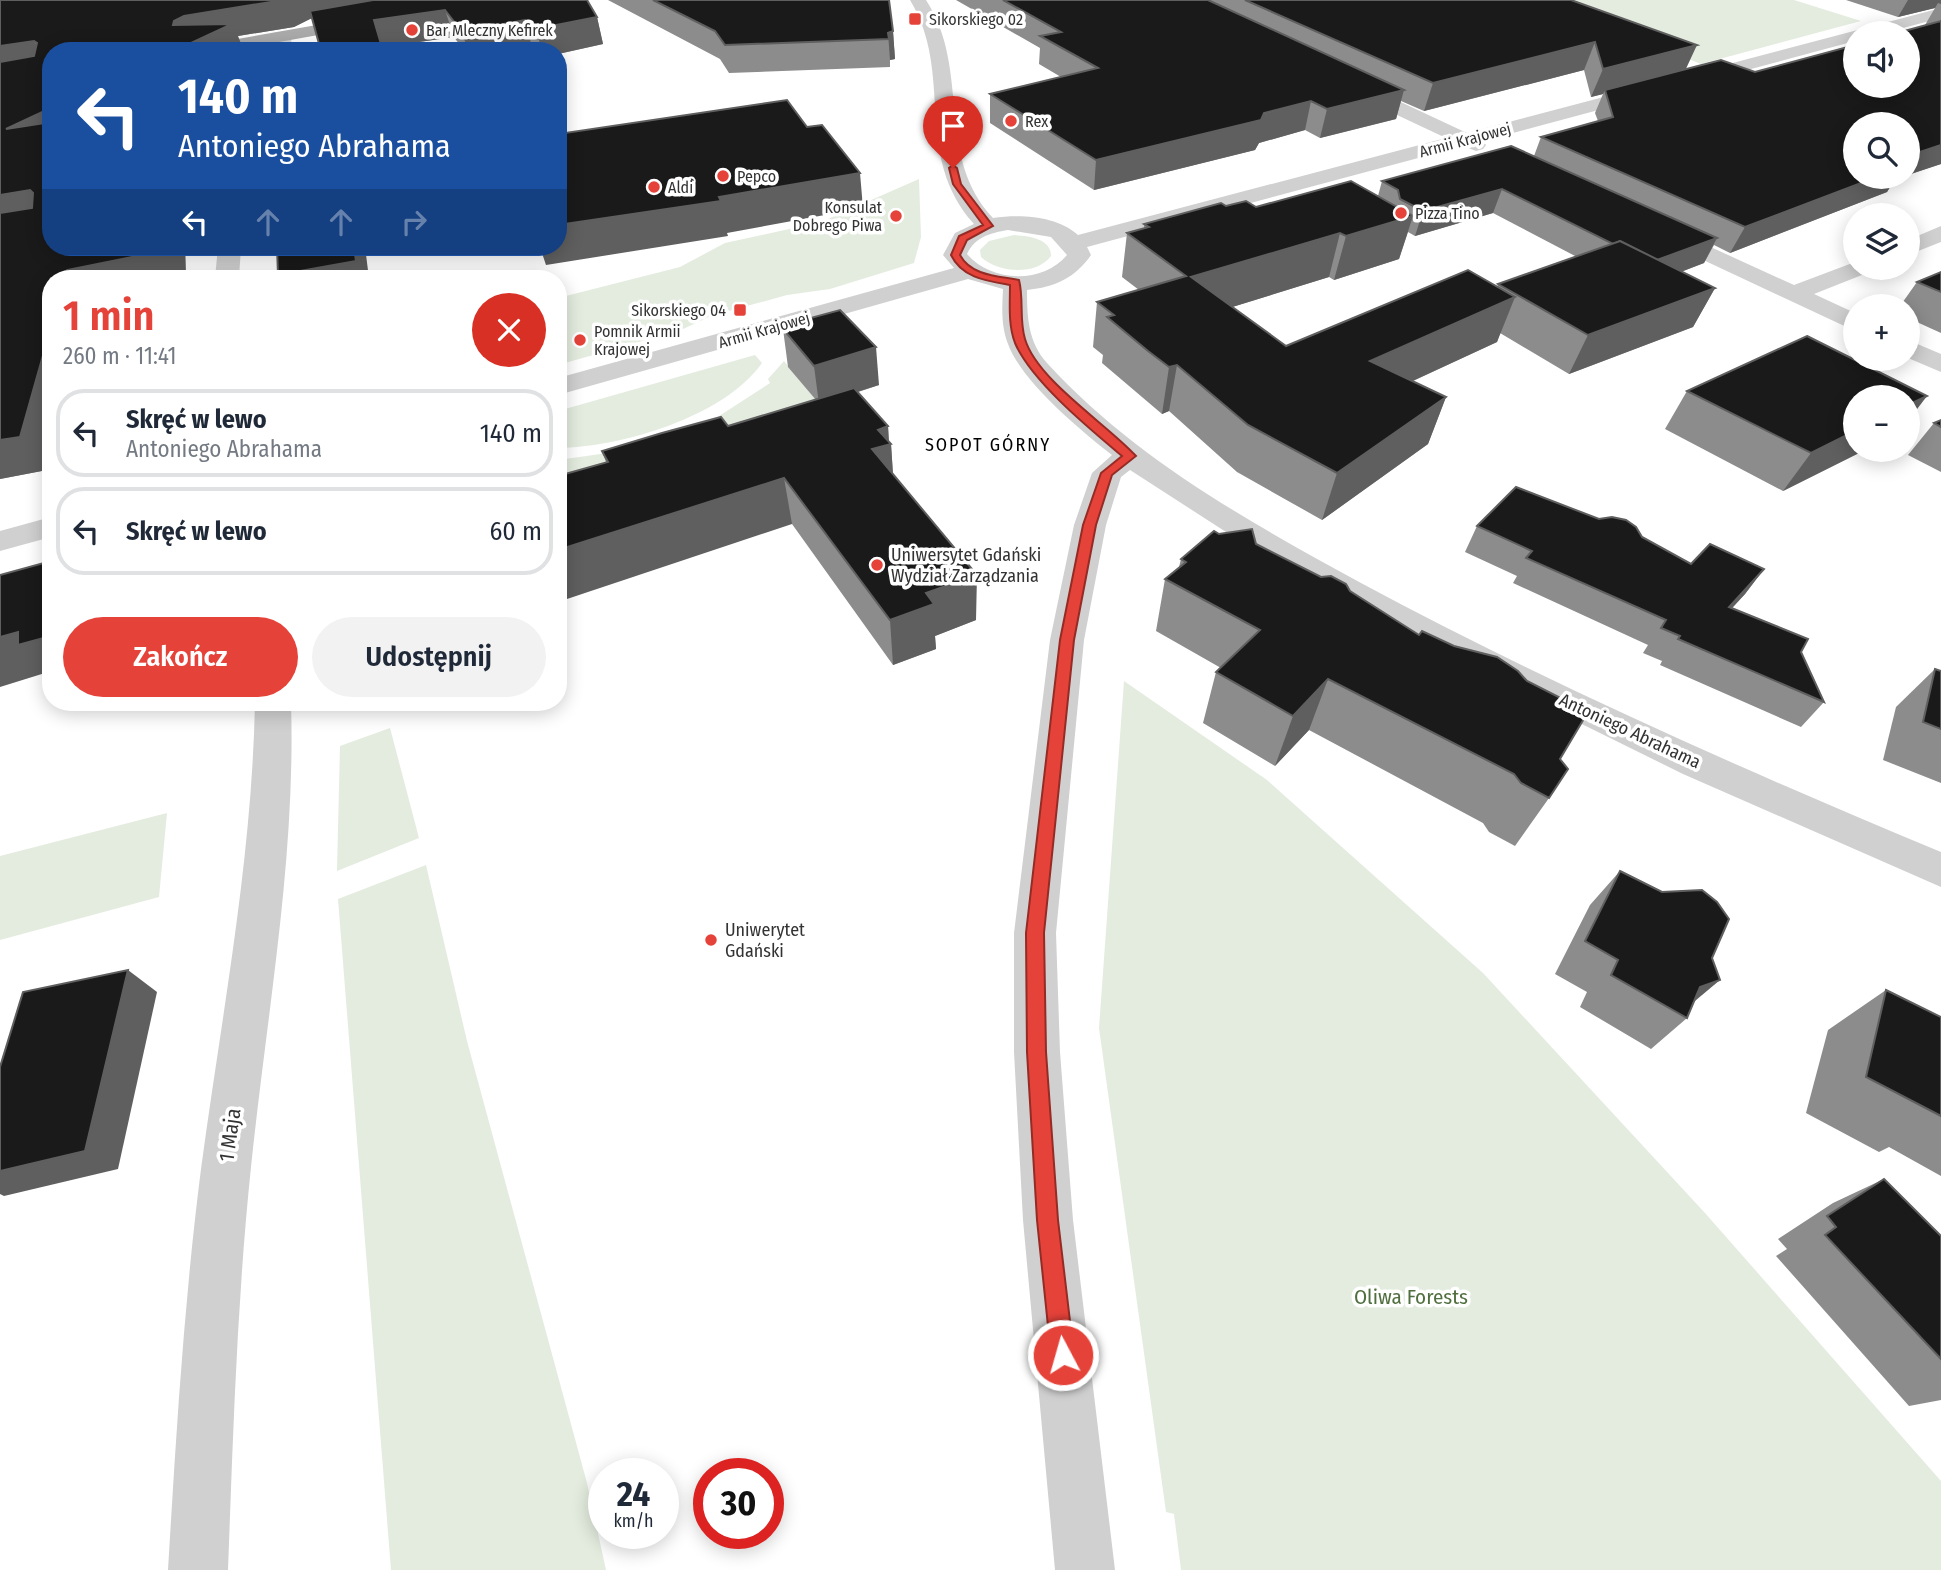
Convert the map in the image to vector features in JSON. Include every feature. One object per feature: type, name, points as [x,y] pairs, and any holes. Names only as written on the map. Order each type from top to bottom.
[{"type":"main road","points":[[250,42],[387,18]]},
{"type":"street","points":[[918,0],[931,20],[937,40],[949,151],[957,184],[988,226]]},
{"type":"street","points":[[1911,21],[1941,13]]},
{"type":"street","name":"Armii Krajowej","points":[[1076,243],[1843,39]]},
{"type":"street","points":[[1337,80],[1497,154]]},
{"type":"street","points":[[1311,181],[1338,197]]},
{"type":"street","points":[[1634,219],[1843,317]]},
{"type":"street","points":[[1018,223],[1049,228],[1065,234],[1076,243],[1079,255],[1074,266],[1060,275],[1039,281],[1015,283],[970,271],[960,264],[956,255],[957,246],[963,238],[988,226],[1018,223]]},
{"type":"street","points":[[1920,243],[1941,233]]},
{"type":"street","name":"Armii Krajowej","points":[[567,384],[970,271]]},
{"type":"street","points":[[1794,294],[1843,274]]},
{"type":"street","name":"Antoniego Abrahama","points":[[1015,283],[1002,308],[1029,359],[1090,423],[1130,456],[1198,503],[1392,615],[1640,737],[1941,870]]},
{"type":"street","points":[[925,284],[964,296]]},
{"type":"street","points":[[1920,354],[1941,364]]},
{"type":"street","points":[[1085,1570],[1048,1220],[1037,1052],[1035,933],[1067,640],[1090,525],[1107,473],[1130,456]]},
{"type":"street","points":[[0,541],[42,529]]},
{"type":"street","name":"1 Maja","points":[[198,1570],[210,1327],[226,1168],[261,913],[272,801],[273,711]]},
{"type":"green space","points":[[1543,0],[1794,0],[1861,21],[1843,21],[1843,26],[1701,64]]},
{"type":"green space","points":[[919,179],[921,237],[914,263],[830,289],[787,295],[711,316],[681,330],[567,362],[567,296],[680,267],[725,243],[821,222]]},
{"type":"green space","points":[[1014,235],[1032,237],[1043,242],[1050,250],[1051,256],[1036,267],[1017,270],[997,266],[981,257],[980,250],[989,241]]},
{"type":"green space","points":[[755,355],[762,363],[745,382],[723,399],[697,413],[640,435],[611,442],[567,447],[567,408]]},
{"type":"green space","points":[[784,361],[839,427],[686,433],[716,418],[770,383],[768,379]]},
{"type":"green space","points":[[636,449],[567,496],[567,459]]},
{"type":"green space","name":"Oliwa Forests","points":[[1124,681],[1267,780],[1483,973],[1705,1213],[1941,1481],[1941,1570],[1181,1570],[1174,1514],[1166,1512],[1099,1028]]},
{"type":"green space","points":[[390,728],[419,838],[337,871],[340,746]]},
{"type":"green space","points":[[167,813],[159,897],[0,940],[0,856]]},
{"type":"green space","points":[[426,865],[467,1041],[587,1483],[588,1549],[601,1549],[606,1570],[391,1570],[338,899]]},
{"type":"building","points":[[0,0],[283,0],[184,16],[174,21],[173,25],[232,24],[193,42],[42,42],[42,112],[6,129],[42,123],[42,256],[137,256],[67,270],[42,270],[42,359],[20,437],[0,440],[0,213],[32,208],[33,193],[30,190],[0,195],[0,62],[34,56],[37,43],[34,41],[0,46]]},
{"type":"building","points":[[373,0],[587,0],[597,17],[536,29],[525,20],[462,32],[445,10],[374,20],[380,42],[319,42],[310,11]]},
{"type":"building","points":[[653,0],[889,0],[893,31],[888,33],[889,39],[725,45],[715,31]]},
{"type":"building","points":[[1003,0],[1208,0],[1404,90],[1327,109],[1311,101],[1264,113],[1261,120],[1096,160],[990,94],[1098,68],[1040,36],[1061,32]]},
{"type":"building","points":[[1245,0],[1571,0],[1697,45],[1603,69],[1595,42],[1433,83]]},
{"type":"building","points":[[1941,21],[1941,145],[1920,152],[1920,112],[1843,112],[1843,189],[1845,189],[1745,227],[1541,137],[1613,117],[1605,90],[1721,60],[1755,72],[1843,48],[1843,98],[1920,98],[1920,27]]},
{"type":"building","points":[[787,100],[807,127],[822,125],[860,173],[719,197],[721,201],[567,224],[567,133]]},
{"type":"building","points":[[1511,146],[1717,238],[1657,260],[1620,241],[1613,244],[1502,189],[1423,211],[1400,199],[1398,190],[1382,181]]},
{"type":"building","points":[[1351,181],[1413,216],[1346,236],[1340,233],[1191,277],[1286,346],[1468,270],[1515,297],[1370,361],[1446,397],[1337,473],[1248,425],[1177,365],[1169,367],[1148,351],[1107,317],[1114,315],[1097,302],[1186,276],[1127,233],[1149,227],[1144,224],[1221,203],[1226,206],[1246,201],[1256,207]]},
{"type":"building","points":[[1620,241],[1715,288],[1588,335],[1498,284]]},
{"type":"building","points":[[277,256],[355,256],[356,261],[306,270],[278,270]]},
{"type":"building","points":[[1941,272],[1941,292],[1917,282]]},
{"type":"building","points":[[840,310],[876,347],[814,366],[783,329],[795,327],[792,323]]},
{"type":"building","points":[[1807,336],[1843,354],[1843,371],[1877,371],[1905,385],[1843,385],[1843,437],[1811,453],[1687,391]]},
{"type":"building","points":[[854,388],[888,426],[878,430],[891,444],[872,449],[977,575],[926,593],[934,604],[890,620],[784,478],[567,547],[567,473],[608,462],[602,451],[662,433],[721,417],[728,426]]},
{"type":"building","points":[[1516,487],[1599,519],[1612,517],[1626,520],[1636,527],[1642,537],[1691,564],[1710,544],[1764,569],[1729,607],[1808,639],[1801,652],[1824,702],[1678,639],[1680,636],[1661,628],[1666,620],[1526,558],[1532,551],[1477,526]]},
{"type":"building","points":[[1252,529],[1256,544],[1321,577],[1331,576],[1346,584],[1350,591],[1419,635],[1422,631],[1454,646],[1497,657],[1518,671],[1527,681],[1588,712],[1560,759],[1568,769],[1549,798],[1521,783],[1514,774],[1328,679],[1293,716],[1216,672],[1260,630],[1165,579],[1186,562],[1181,559],[1214,531],[1219,534]]},
{"type":"building","points":[[42,563],[42,638],[18,645],[18,632],[0,637],[0,575]]},
{"type":"building","points":[[1935,669],[1941,671],[1941,729],[1923,722]]},
{"type":"building","points":[[1620,871],[1662,892],[1702,890],[1717,902],[1729,919],[1712,958],[1720,980],[1700,987],[1687,1018],[1611,975],[1618,960],[1585,941]]},
{"type":"building","points":[[128,970],[85,1151],[0,1171],[0,1067],[23,992]]},
{"type":"building","points":[[1886,990],[1941,1017],[1941,1116],[1866,1077]]},
{"type":"building","points":[[1884,1179],[1941,1236],[1941,1359],[1825,1235],[1836,1227],[1827,1216]]},
{"type":"tunnel","points":[[282,42],[283,20]]},
{"type":"place","name":"Sikorskiego 02","points":[[915,19]]},
{"type":"place","name":"Bar Mleczny Kefirek","points":[[412,30]]},
{"type":"place","name":"Rex","points":[[1011,121]]},
{"type":"place","name":"Pepco","points":[[723,176]]},
{"type":"place","name":"Aldi","points":[[654,187]]},
{"type":"place","name":"Pizza Tino","points":[[1401,213]]},
{"type":"place","name":"Konsulat Dobrego Piwa","points":[[896,216]]},
{"type":"place","name":"Sikorskiego 04","points":[[740,310]]},
{"type":"place","name":"Pomnik Armii Krajowej","points":[[580,340]]},
{"type":"place","name":"Uniwersytet Gdański Wydział Zarządzania","points":[[877,565]]},
{"type":"place","name":"Uniwerytet Gdański","points":[[711,940]]},
{"type":"district","name":"SOPOT GÓRNY","points":[[988,445]]},
{"type":"route","points":[[953,168],[957,184],[975,212],[988,226],[963,238],[957,246],[956,255],[960,264],[982,277],[1015,283],[1015,318],[1020,341],[1029,359],[1090,423],[1130,456],[1107,473],[1090,525],[1067,640],[1035,933],[1037,1052],[1048,1220],[1063,1355]]}]
